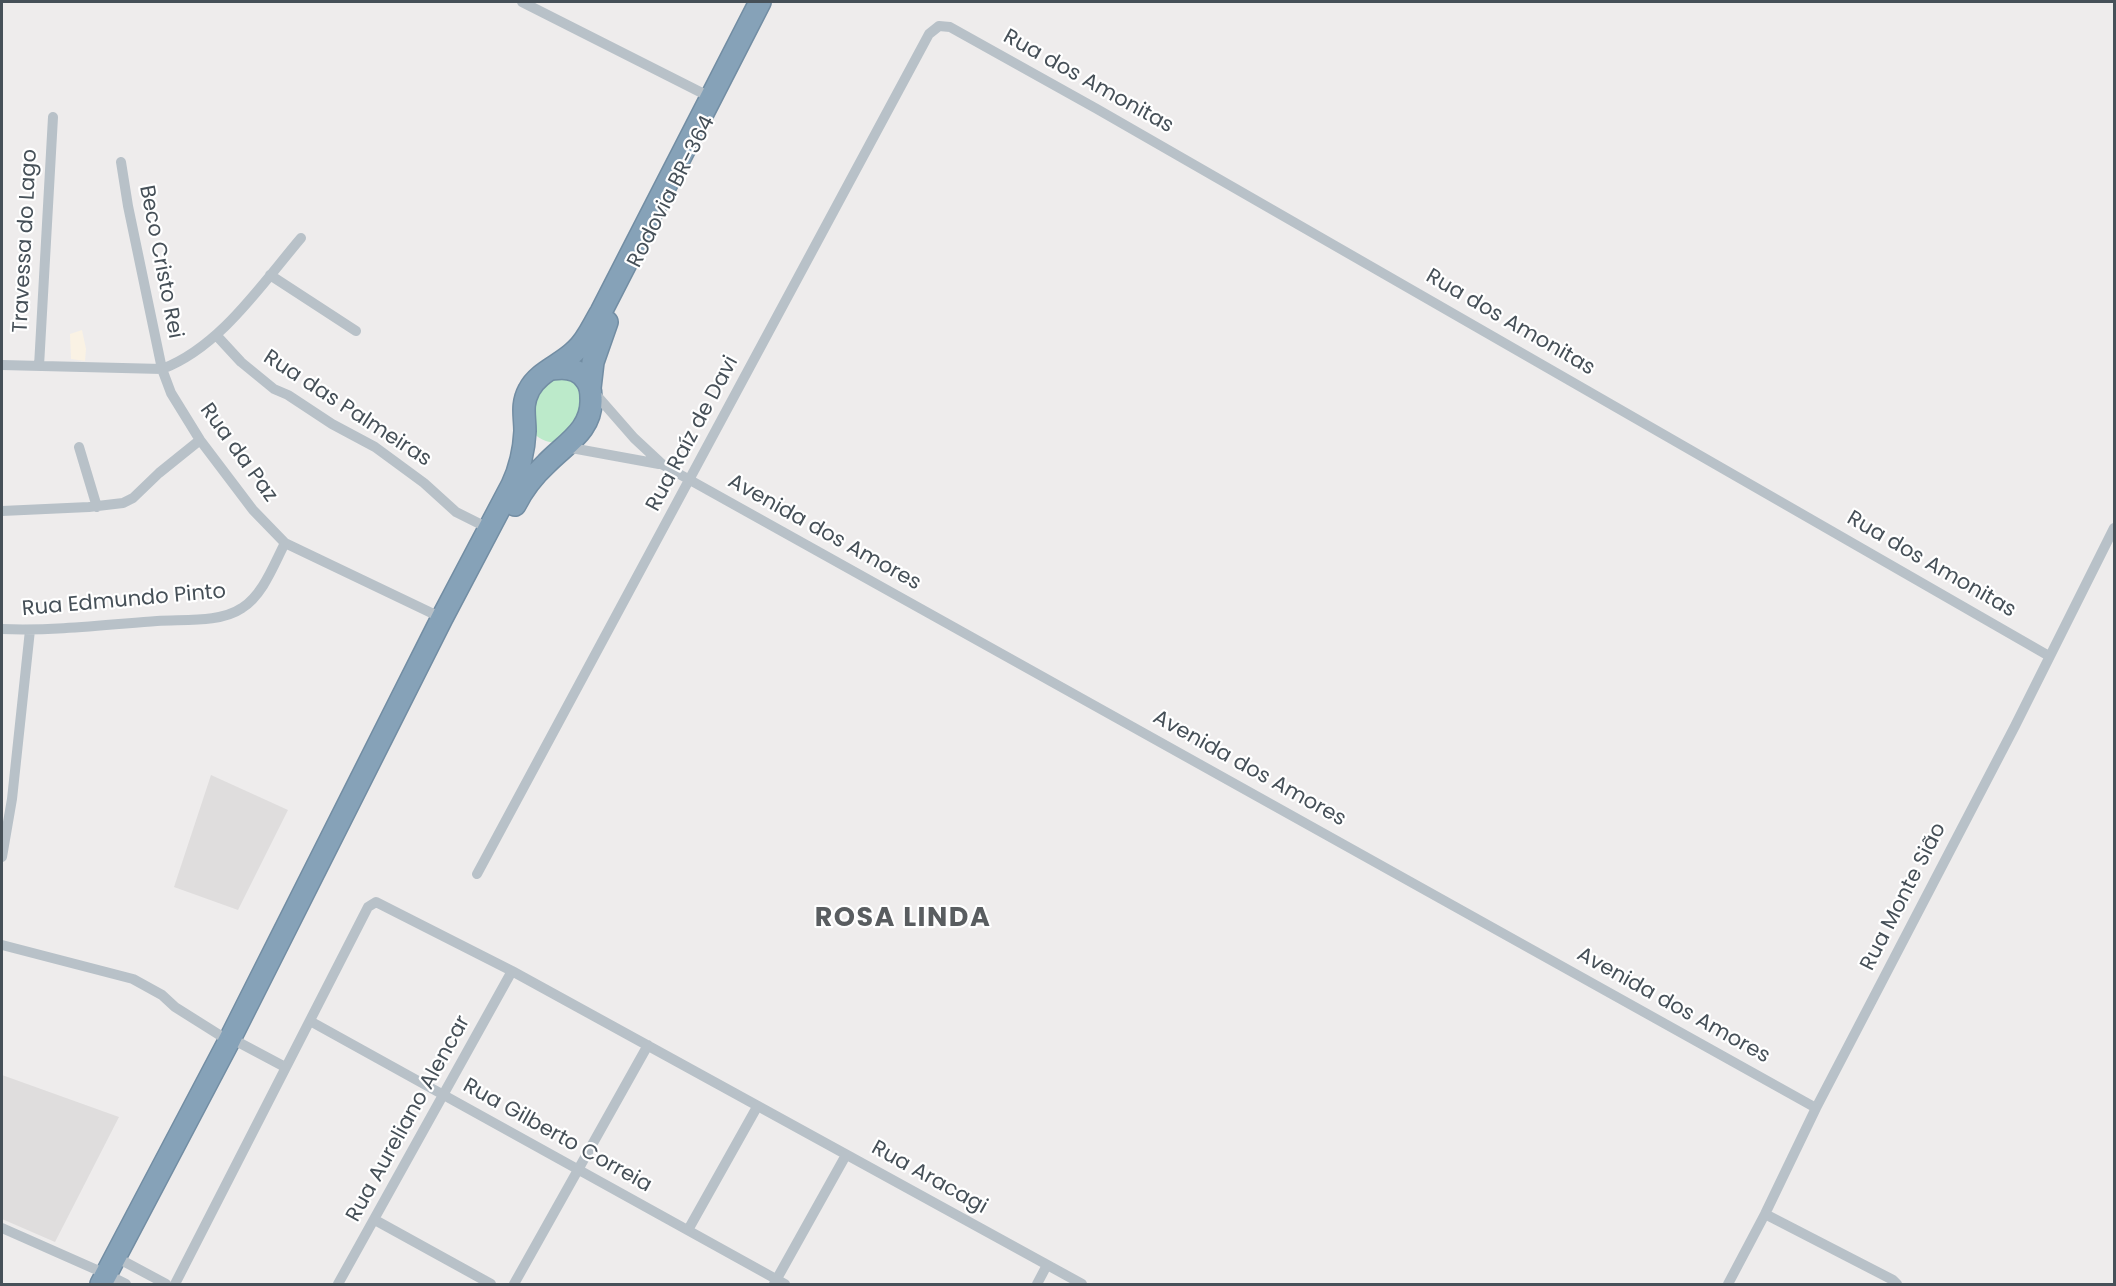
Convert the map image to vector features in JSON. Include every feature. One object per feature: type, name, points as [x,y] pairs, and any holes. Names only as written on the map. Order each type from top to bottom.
[{"type":"highway","points":[[114,1278],[442,618],[490,529],[521,465],[525,429],[523,405],[529,389],[538,378],[577,350],[596,321],[760,2]]},
{"type":"highway","name":"Rodovia BR-364","points":[[590,388],[593,362],[613,308],[770,2]]},
{"type":"highway","points":[[233,1041],[519,496],[531,479],[579,434],[585,425],[591,409],[590,388],[583,376],[573,370],[553,369]]},
{"type":"highway","points":[[525,429],[531,438],[544,447],[557,449],[564,446]]},
{"type":"street","points":[[522,2],[712,98]]},
{"type":"street","name":"Rua Raíz de Davi","points":[[477,874],[929,34],[939,26],[950,27]]},
{"type":"street","name":"Rua dos Amonitas","points":[[950,27],[1415,290],[2049,656]]},
{"type":"street","name":"Travessa do Lago","points":[[39,366],[53,117]]},
{"type":"street","name":"Beco Cristo Rei","points":[[121,162],[162,369]]},
{"type":"street","points":[[2,365],[162,369],[183,359],[217,336],[301,238]]},
{"type":"street","points":[[270,274],[356,332]]},
{"type":"street","name":"Rua das Palmeiras","points":[[217,336],[241,362],[274,389],[375,447],[424,483],[456,512],[490,529]]},
{"type":"street","name":"Rua da Paz","points":[[162,369],[171,393],[200,440],[254,510],[285,543],[442,618]]},
{"type":"street","name":"Avenida dos Amores","points":[[590,388],[628,431],[663,465],[1816,1108]]},
{"type":"street","points":[[2,510],[97,507],[130,500],[200,440]]},
{"type":"street","name":"Avenida dos Amores","points":[[564,446],[663,465]]},
{"type":"street","points":[[79,447],[97,507]]},
{"type":"street","name":"Rua Monte Sião","points":[[1728,1284],[1816,1108],[2115,528]]},
{"type":"street","name":"Rua Edmundo Pinto","points":[[2,629],[30,630],[207,617],[235,612],[253,598],[285,543]]},
{"type":"street","points":[[2,857],[12,799],[30,630]]},
{"type":"street","points":[[175,1284],[368,907],[376,902],[512,971],[756,1107],[688,1230]]},
{"type":"street","points":[[2,945],[133,979],[233,1041],[285,1067]]},
{"type":"street","name":"Rua Aureliano Alencar","points":[[338,1284],[512,971]]},
{"type":"street","name":"Rua Gilberto Correia","points":[[310,1021],[688,1230],[779,1283]]},
{"type":"street","points":[[514,1284],[580,1170],[648,1045]]},
{"type":"street","name":"Rua Aracagi","points":[[756,1107],[1082,1284]]},
{"type":"street","points":[[779,1283],[846,1155]]},
{"type":"street","points":[[1765,1214],[1897,1284]]},
{"type":"street","points":[[375,1220],[491,1284]]},
{"type":"street","points":[[2,1228],[114,1278],[166,1284]]},
{"type":"street","points":[[1037,1284],[1047,1265]]},
{"type":"shaded area","points":[[82,330],[86,349],[85,361],[71,359],[70,334]]},
{"type":"shaded area","points":[[211,775],[288,810],[238,910],[174,887]]},
{"type":"shaded area","points":[[2,1075],[119,1117],[55,1242],[2,1219]]},
{"type":"green space","points":[[554,376],[576,379],[586,409],[562,443],[546,441],[532,432],[533,397]]},
{"type":"district","name":"ROSA LINDA","points":[[903,919]]}]
